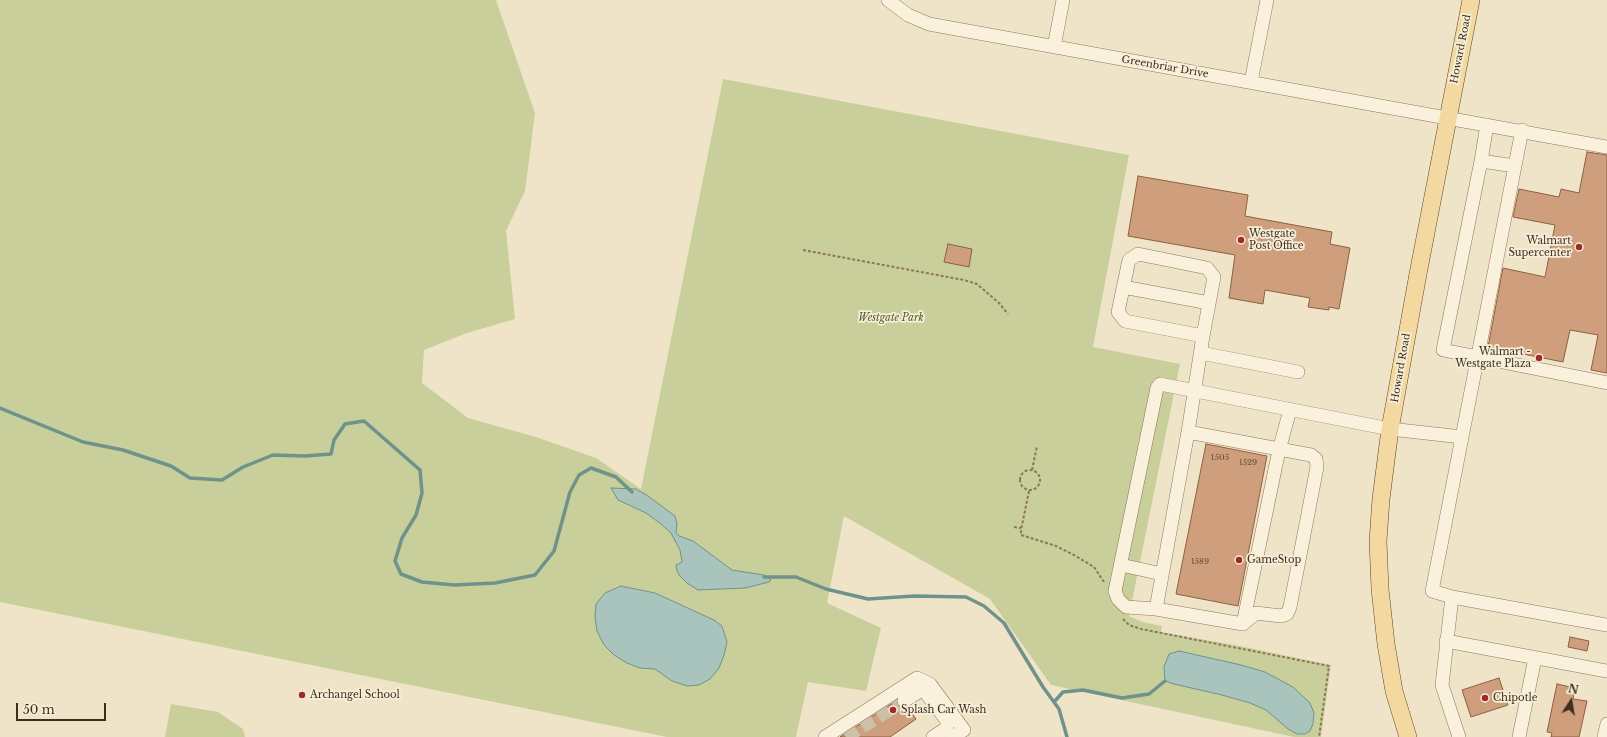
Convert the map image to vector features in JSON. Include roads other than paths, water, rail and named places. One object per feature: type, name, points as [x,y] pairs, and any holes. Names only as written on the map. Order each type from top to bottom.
[{"type":"main road","name":"Howard Road","points":[[1408,737],[1394,691],[1386,644],[1380,589],[1378,542],[1381,499],[1390,429],[1471,0]]},
{"type":"street","name":"Greenbriar Drive","points":[[888,0],[908,15],[929,24],[1487,125],[1522,130],[1607,147]]},
{"type":"street","points":[[1054,47],[1063,0]]},
{"type":"street","points":[[1251,82],[1267,0]]},
{"type":"street","points":[[1487,125],[1482,161],[1443,350],[1607,383]]},
{"type":"street","points":[[1522,130],[1432,591],[1452,597],[1607,625]]},
{"type":"street","points":[[1482,161],[1515,166]]},
{"type":"street","points":[[1156,609],[1195,391],[1202,336],[1214,277],[1207,268],[1138,254],[1129,260],[1118,312],[1125,321],[1202,336]]},
{"type":"street","points":[[1123,287],[1209,303]]},
{"type":"street","points":[[1201,353],[1298,372]]},
{"type":"street","points":[[1243,624],[1156,609],[1126,606],[1118,599],[1116,591],[1121,565],[1157,388],[1160,384],[1390,429],[1462,437]]},
{"type":"street","points":[[1243,624],[1279,450],[1290,410]]},
{"type":"street","points":[[1188,432],[1311,456],[1316,459],[1317,467],[1290,607],[1287,614],[1281,616],[1256,613],[1243,624]]},
{"type":"street","points":[[1121,565],[1162,574]]},
{"type":"street","points":[[1452,597],[1442,685],[1459,737]]},
{"type":"street","points":[[1446,641],[1607,672]]},
{"type":"street","points":[[1519,737],[1535,658]]},
{"type":"street","points":[[825,737],[917,678],[930,684],[964,730],[952,737]]},
{"type":"street","points":[[904,701],[923,689],[947,720],[947,728],[934,737]]},
{"type":"street","points":[[1604,737],[1607,724]]},
{"type":"water","points":[[611,488],[636,489],[675,516],[677,524],[676,532],[679,536],[693,541],[732,570],[764,575],[771,580],[769,582],[745,588],[698,590],[687,583],[677,571],[676,565],[682,562],[680,550],[671,533],[646,513],[618,500]]},
{"type":"water","points":[[621,586],[655,593],[714,620],[722,626],[727,642],[719,668],[710,679],[699,685],[687,686],[672,681],[655,669],[640,668],[627,663],[614,655],[604,645],[597,631],[595,617],[596,604],[605,593]]},
{"type":"water","points":[[1179,651],[1265,672],[1293,687],[1310,703],[1314,713],[1313,724],[1310,731],[1305,734],[1297,734],[1288,729],[1266,710],[1250,703],[1165,681],[1164,667],[1169,654]]},
{"type":"waterway","points":[[0,408],[83,442],[123,450],[171,466],[190,478],[222,480],[243,467],[273,455],[305,456],[331,454],[334,440],[345,424],[364,421],[420,470],[422,493],[416,515],[402,538],[395,561],[401,574],[422,582],[454,585],[495,583],[535,575],[554,551],[570,492],[579,475],[591,468],[616,477],[632,492]]},
{"type":"waterway","points":[[764,577],[796,577],[826,589],[868,599],[914,596],[966,597],[984,606],[1004,623],[1043,687],[1059,709],[1067,737]]},
{"type":"waterway","points":[[1054,702],[1063,692],[1083,690],[1122,698],[1149,694],[1165,681]]},
{"type":"tunnel","points":[[846,737],[904,701]]},
{"type":"place","name":"Westgate Post Office","points":[[1241,240]]},
{"type":"place","name":"Walmart Supercenter","points":[[1579,247]]},
{"type":"place","name":"Walmart - Westgate Plaza","points":[[1539,358]]},
{"type":"place","name":"GameStop","points":[[1239,560]]},
{"type":"place","name":"Archangel School","points":[[302,695]]},
{"type":"place","name":"Chipotle","points":[[1485,698]]},
{"type":"place","name":"Splash Car Wash","points":[[893,710]]},
{"type":"park label","name":"Westgate Park","points":[[891,318]]}]
